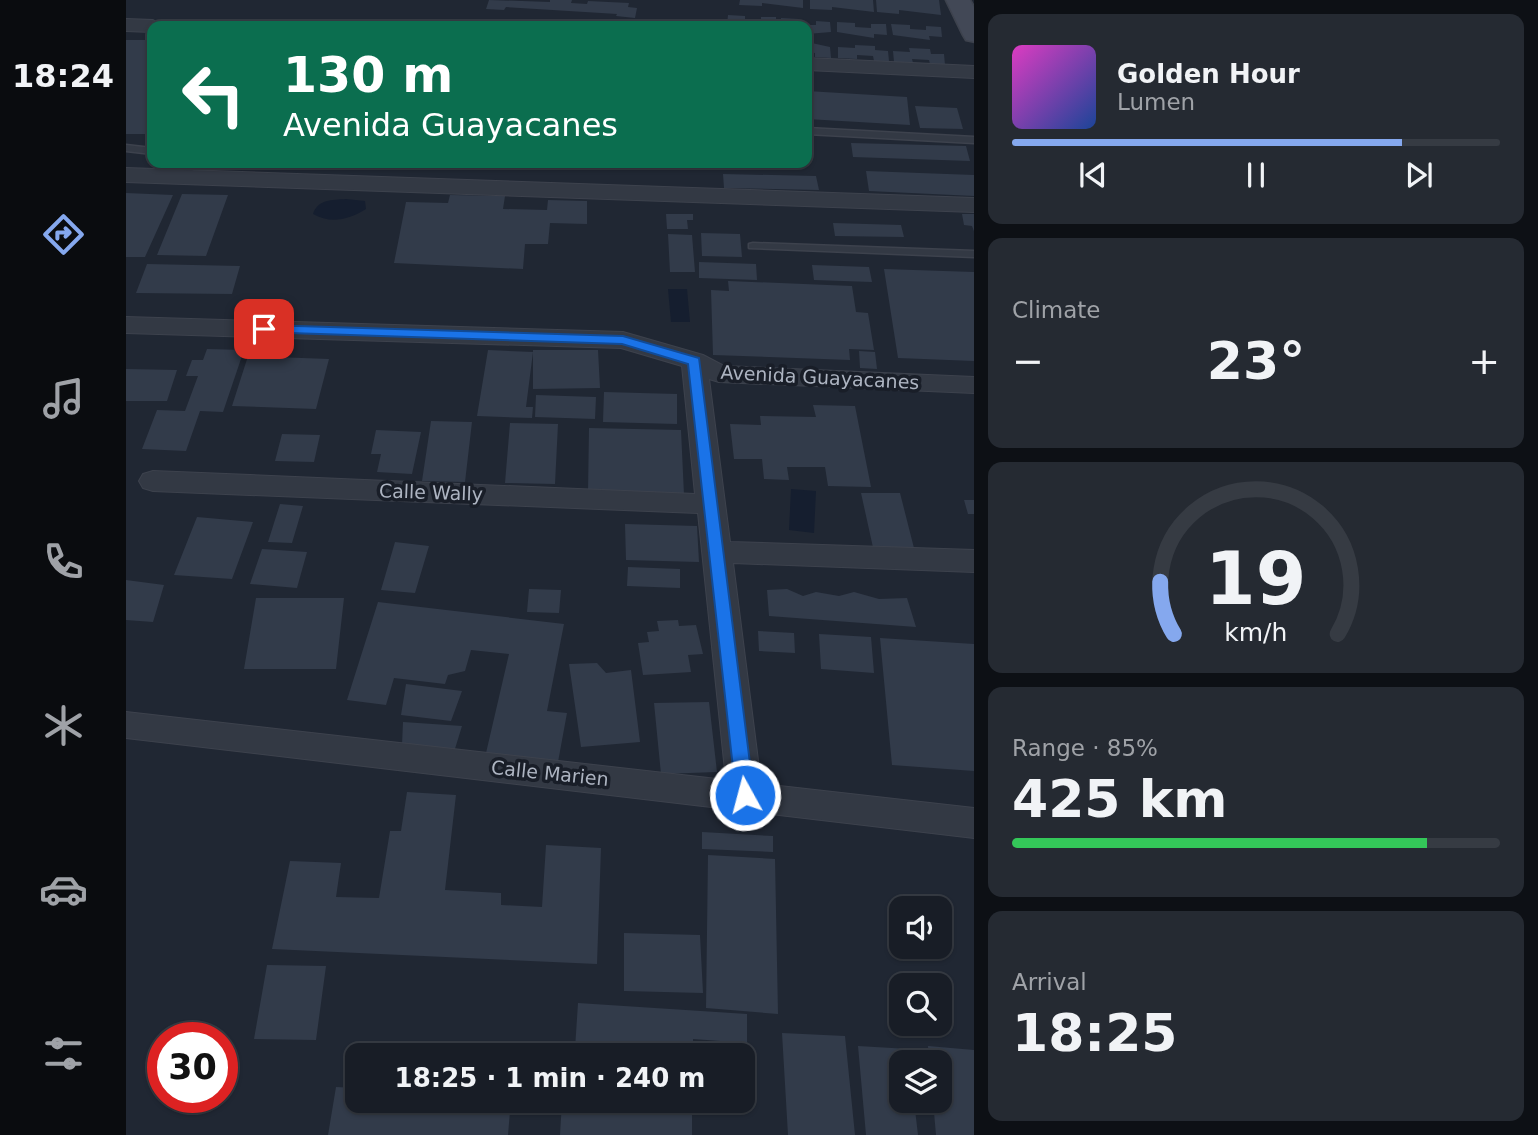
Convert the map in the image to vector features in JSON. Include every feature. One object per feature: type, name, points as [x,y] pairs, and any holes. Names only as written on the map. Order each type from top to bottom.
[{"type":"street","points":[[958,0],[974,33]]},
{"type":"street","points":[[126,25],[147,26]]},
{"type":"street","points":[[812,64],[974,72]]},
{"type":"street","points":[[126,174],[188,170],[974,205]]},
{"type":"street","name":"Avenida Guayacanes","points":[[126,325],[623,340],[694,361],[719,374],[974,385]]},
{"type":"street","points":[[694,361],[745,795]]},
{"type":"street","name":"Calle Wally","points":[[153,481],[709,504]]},
{"type":"street","points":[[717,552],[974,561]]},
{"type":"street","name":"Calle Marien","points":[[126,725],[974,823]]},
{"type":"lane","points":[[812,131],[974,140]]},
{"type":"lane","points":[[126,148],[147,151]]},
{"type":"lane","points":[[753,246],[974,254]]},
{"type":"water","points":[[346,199],[365,201],[366,209],[353,216],[333,220],[313,214],[322,203]]},
{"type":"water","points":[[668,289],[687,289],[690,322],[671,322]]},
{"type":"water","points":[[791,489],[816,491],[814,533],[789,530]]},
{"type":"building","points":[[489,0],[629,3],[628,7],[637,8],[635,18],[616,16],[617,14],[506,7],[504,10],[486,9]]},
{"type":"building","points":[[740,0],[803,0],[803,8],[762,3],[762,6],[739,5]]},
{"type":"building","points":[[810,0],[873,0],[874,12],[832,7],[832,10],[810,9]]},
{"type":"building","points":[[876,0],[939,0],[941,15],[899,10],[899,14],[877,12]]},
{"type":"building","points":[[728,15],[761,21],[727,21]]},
{"type":"building","points":[[761,17],[776,17],[776,21],[761,21]]},
{"type":"building","points":[[781,18],[799,19],[799,21],[781,21]]},
{"type":"building","points":[[816,21],[830,22],[831,32],[812,34],[812,25],[816,25]]},
{"type":"building","points":[[837,22],[855,23],[855,27],[871,28],[871,24],[886,24],[887,35],[874,34],[874,38],[837,32]]},
{"type":"building","points":[[891,24],[910,25],[910,29],[926,30],[926,26],[941,27],[942,37],[929,36],[930,40],[893,35]]},
{"type":"building","points":[[126,40],[147,40],[147,134],[126,134]]},
{"type":"building","points":[[812,43],[830,47],[831,58],[815,57],[815,53],[812,53]]},
{"type":"building","points":[[855,45],[875,46],[875,50],[888,51],[889,61],[874,61],[873,56],[857,55],[857,59],[838,58],[838,47],[855,48]]},
{"type":"building","points":[[909,48],[930,49],[931,54],[944,54],[945,65],[912,59],[913,63],[894,62],[893,51],[910,52]]},
{"type":"building","points":[[812,91],[907,97],[910,125],[812,119]]},
{"type":"building","points":[[915,106],[957,108],[963,129],[920,128]]},
{"type":"building","points":[[851,143],[966,146],[970,161],[853,157]]},
{"type":"building","points":[[866,171],[974,175],[974,196],[869,191]]},
{"type":"building","points":[[723,174],[816,176],[819,190],[724,188]]},
{"type":"building","points":[[126,193],[173,195],[145,257],[126,257]]},
{"type":"building","points":[[182,194],[228,195],[206,256],[157,255]]},
{"type":"building","points":[[450,195],[505,196],[503,209],[547,210],[548,200],[587,201],[587,224],[550,223],[548,244],[525,244],[523,269],[394,263],[406,202],[448,203]]},
{"type":"building","points":[[666,214],[693,214],[693,220],[687,220],[688,229],[667,229]]},
{"type":"building","points":[[962,214],[974,214],[974,231],[972,226],[964,225]]},
{"type":"building","points":[[833,223],[901,225],[904,237],[835,236]]},
{"type":"building","points":[[701,233],[740,234],[742,257],[702,256]]},
{"type":"building","points":[[668,234],[692,235],[695,272],[670,272]]},
{"type":"building","points":[[699,262],[756,264],[757,280],[699,278]]},
{"type":"building","points":[[147,264],[240,266],[232,294],[136,293]]},
{"type":"building","points":[[812,265],[869,267],[872,282],[814,280]]},
{"type":"building","points":[[884,269],[974,272],[974,361],[898,358]]},
{"type":"building","points":[[728,281],[852,286],[856,312],[868,313],[874,350],[849,349],[850,360],[713,355],[711,290],[729,291]]},
{"type":"building","points":[[207,349],[244,350],[223,412],[200,411],[186,451],[142,449],[157,410],[185,411],[198,376],[186,376],[192,360],[203,360]]},
{"type":"building","points":[[488,350],[533,352],[526,407],[533,407],[532,418],[477,416]]},
{"type":"building","points":[[533,350],[598,350],[600,388],[533,389]]},
{"type":"building","points":[[859,351],[875,352],[877,369],[860,368]]},
{"type":"building","points":[[248,356],[329,359],[316,409],[232,406]]},
{"type":"building","points":[[126,369],[177,370],[167,401],[126,401]]},
{"type":"building","points":[[604,392],[677,394],[677,424],[603,422]]},
{"type":"building","points":[[536,395],[596,397],[595,419],[535,417]]},
{"type":"building","points":[[813,405],[855,406],[871,487],[828,486],[825,467],[787,467],[789,480],[764,479],[762,459],[734,459],[730,424],[761,425],[760,416],[816,417]]},
{"type":"building","points":[[431,421],[472,422],[465,482],[422,481]]},
{"type":"building","points":[[510,423],[558,424],[555,484],[505,483]]},
{"type":"building","points":[[589,428],[681,430],[684,495],[588,493]]},
{"type":"building","points":[[376,430],[421,432],[412,474],[377,472],[381,454],[371,454]]},
{"type":"building","points":[[282,434],[320,435],[314,462],[275,461]]},
{"type":"building","points":[[861,493],[900,493],[915,552],[874,552]]},
{"type":"building","points":[[964,500],[974,500],[974,514],[968,514]]},
{"type":"building","points":[[280,504],[303,506],[292,543],[268,542]]},
{"type":"building","points":[[197,517],[253,522],[232,579],[174,575]]},
{"type":"building","points":[[625,524],[697,526],[699,562],[626,560]]},
{"type":"building","points":[[395,542],[429,546],[415,593],[381,590]]},
{"type":"building","points":[[262,549],[307,552],[297,588],[250,584]]},
{"type":"building","points":[[628,567],[680,569],[680,588],[627,586]]},
{"type":"building","points":[[126,580],[164,585],[153,622],[126,620]]},
{"type":"building","points":[[529,589],[561,590],[559,613],[527,612]]},
{"type":"building","points":[[787,589],[803,596],[816,592],[839,596],[854,592],[879,599],[907,598],[916,627],[769,616],[767,590]]},
{"type":"building","points":[[256,598],[344,598],[336,669],[244,669]]},
{"type":"building","points":[[378,602],[564,624],[547,711],[567,713],[558,762],[486,753],[509,654],[471,650],[465,671],[448,675],[445,684],[394,678],[386,705],[347,700]]},
{"type":"building","points":[[678,620],[679,626],[696,625],[703,654],[688,655],[691,672],[643,675],[638,643],[649,642],[647,632],[659,631],[657,621]]},
{"type":"building","points":[[758,631],[794,633],[795,653],[759,651]]},
{"type":"building","points":[[819,634],[871,637],[874,673],[821,669]]},
{"type":"building","points":[[880,638],[974,644],[974,771],[892,765]]},
{"type":"building","points":[[597,663],[606,673],[631,670],[640,742],[581,747],[569,664]]},
{"type":"building","points":[[406,684],[462,691],[451,721],[401,715]]},
{"type":"building","points":[[709,702],[717,772],[661,774],[654,703]]},
{"type":"building","points":[[403,722],[462,726],[454,752],[402,745]]},
{"type":"building","points":[[407,792],[456,795],[445,890],[501,893],[501,905],[542,907],[546,845],[601,848],[597,964],[272,949],[290,861],[341,863],[336,897],[379,898],[390,831],[401,831]]},
{"type":"building","points":[[702,832],[773,836],[773,852],[702,849]]},
{"type":"building","points":[[708,855],[775,859],[778,1014],[706,1008]]},
{"type":"building","points":[[624,933],[700,935],[703,993],[624,991]]},
{"type":"building","points":[[267,965],[326,966],[316,1040],[254,1039]]},
{"type":"building","points":[[578,1003],[747,1014],[747,1043],[693,1039],[693,1043],[575,1043]]},
{"type":"building","points":[[782,1033],[845,1036],[855,1135],[788,1135]]},
{"type":"building","points":[[858,1046],[909,1049],[889,1050],[889,1113],[915,1113],[918,1135],[866,1135]]},
{"type":"building","points":[[928,1046],[974,1050],[974,1135],[936,1135],[934,1113],[952,1113],[952,1050],[928,1050]]},
{"type":"building","points":[[336,1087],[345,1087],[345,1113],[510,1113],[508,1135],[328,1135]]},
{"type":"building","points":[[561,1113],[692,1113],[692,1135],[560,1135]]},
{"type":"route","points":[[264,329],[623,340],[694,361],[745,795]]}]
